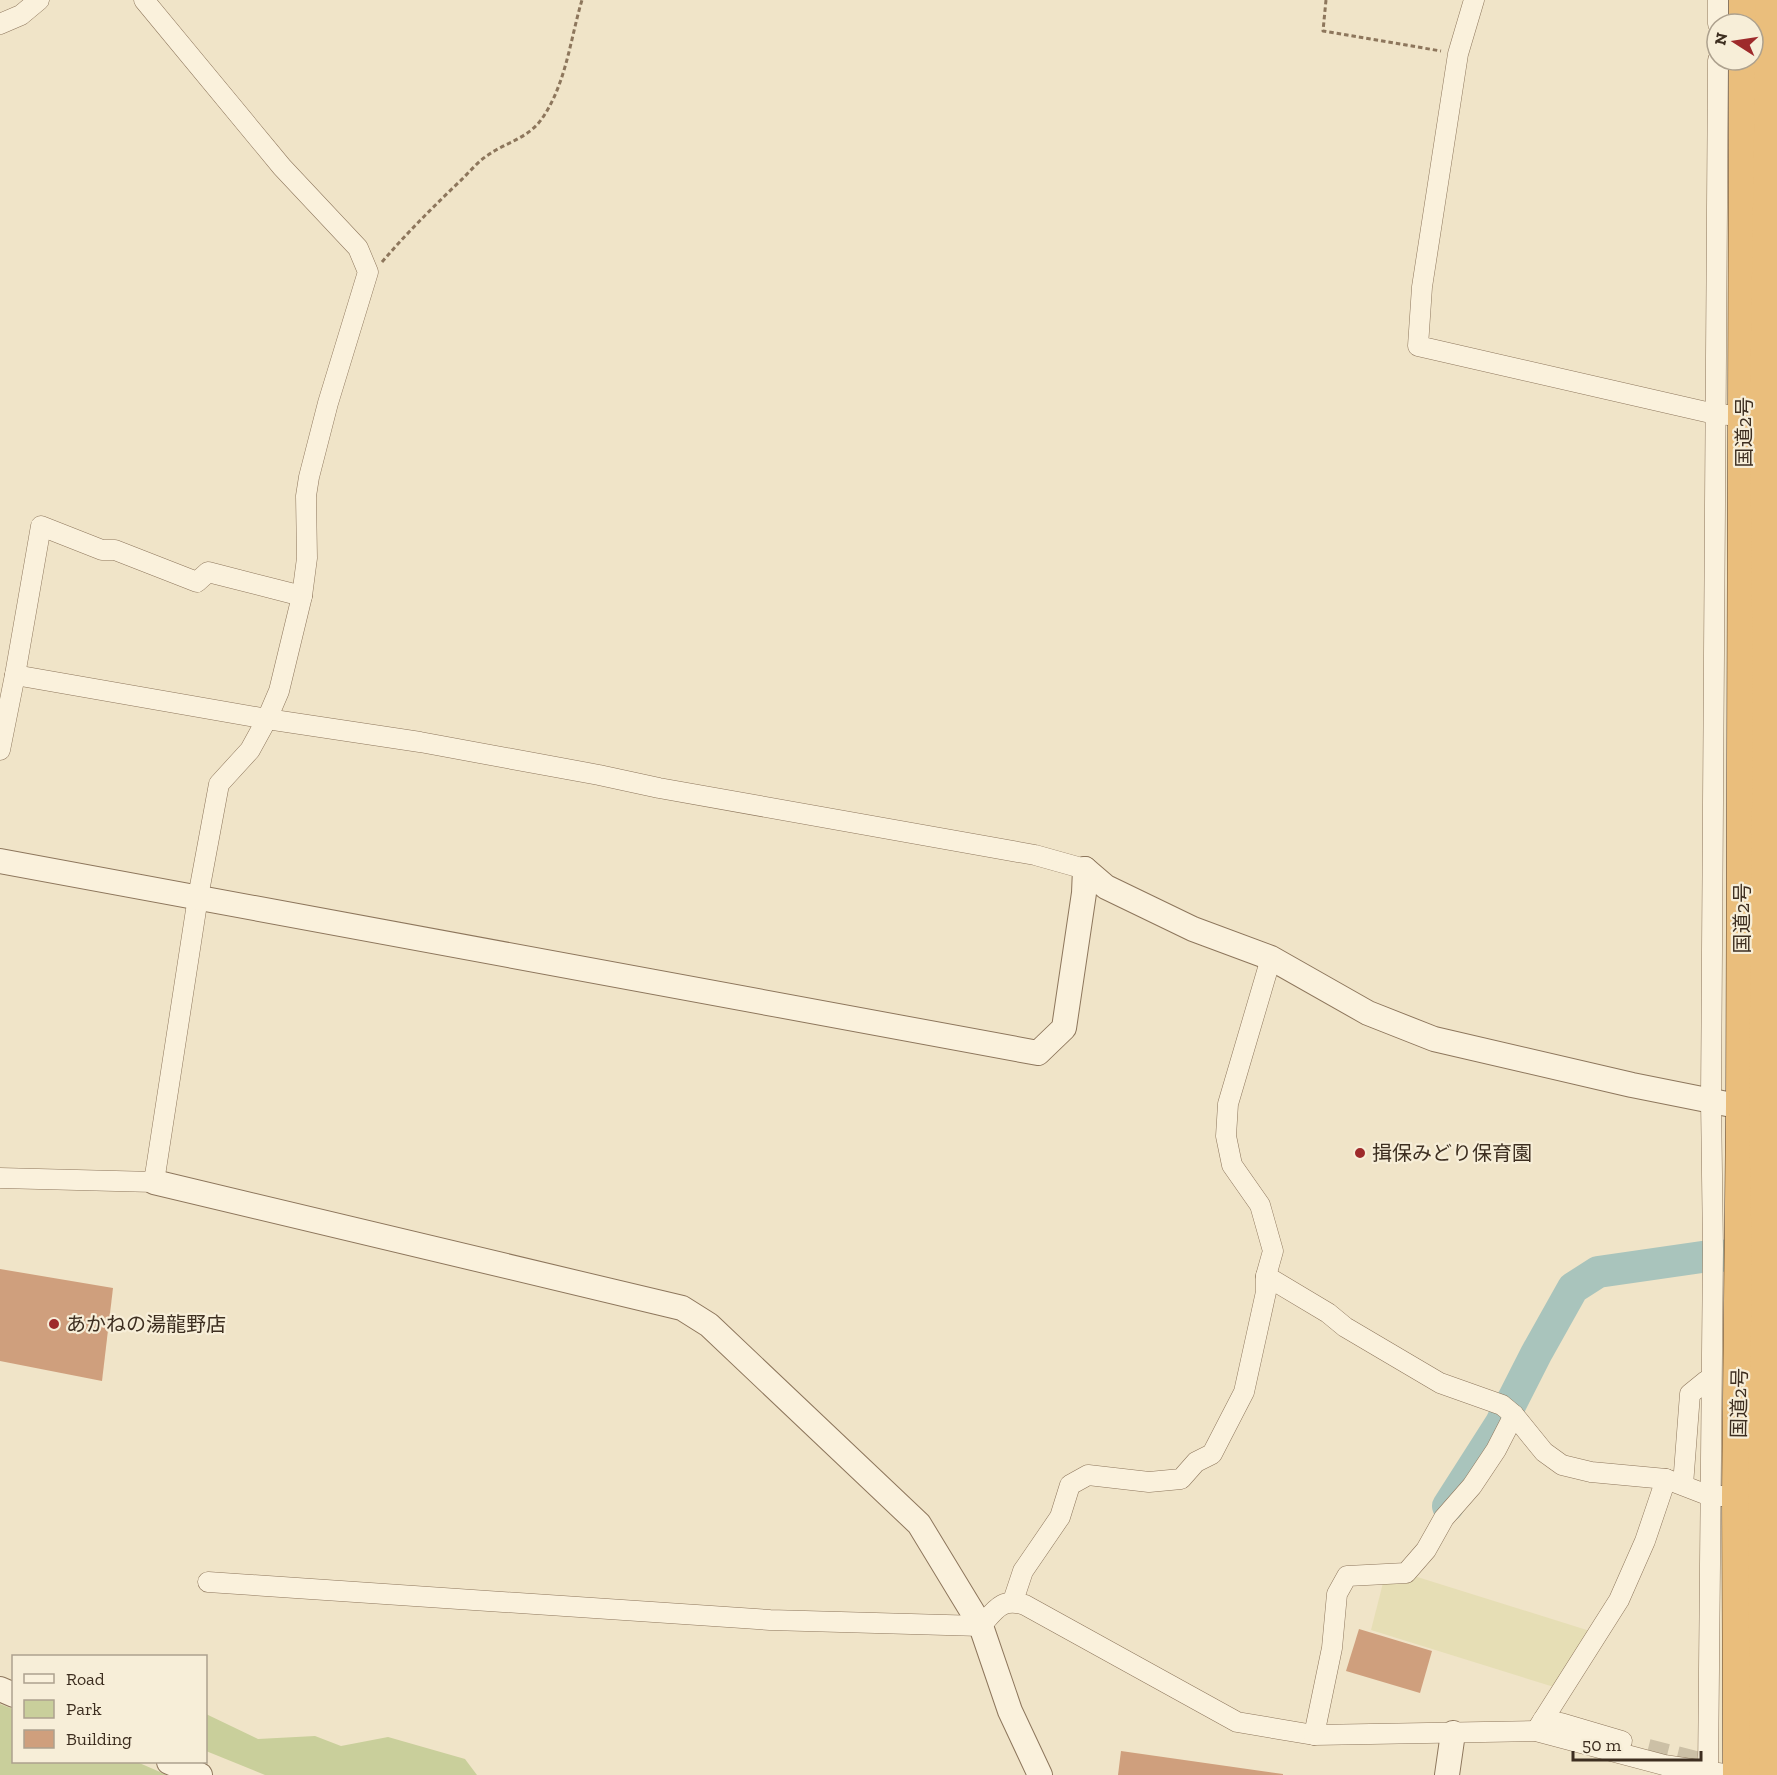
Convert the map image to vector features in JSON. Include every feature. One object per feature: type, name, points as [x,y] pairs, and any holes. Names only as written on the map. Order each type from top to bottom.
[{"type":"highway","name":"国道2号","points":[[1739,1775],[1724,1496],[1741,1272],[1754,1232],[1761,1111],[1773,706],[1766,412],[1772,0]]},
{"type":"highway","name":"国道2号","points":[[1744,72],[1730,415],[1761,1111]]},
{"type":"highway","name":"国道2号","points":[[1741,1272],[1771,1466],[1766,1775]]},
{"type":"street","points":[[0,24],[21,15],[39,0]]},
{"type":"street","points":[[144,0],[282,167],[358,248],[368,272],[328,403],[309,477],[306,496],[307,558],[302,596],[279,691],[250,750],[219,784],[198,897],[154,1182]]},
{"type":"street","points":[[1474,0],[1458,54],[1422,287],[1418,345],[1730,415]]},
{"type":"street","points":[[1718,72],[1730,415],[1711,1100],[1713,1249],[1741,1272]]},
{"type":"street","points":[[0,750],[41,526],[102,550],[115,550],[196,582],[208,572],[302,596]]},
{"type":"street","points":[[15,675],[267,719],[420,742],[599,774],[659,788],[1035,855],[1085,869],[1106,887],[1193,929],[1271,958],[1368,1013],[1434,1039],[1632,1085],[1761,1111]]},
{"type":"street","points":[[0,861],[1038,1053],[1064,1028],[1084,893],[1085,869]]},
{"type":"street","points":[[1014,1601],[1023,1571],[1060,1517],[1070,1485],[1088,1475],[1149,1482],[1181,1479],[1196,1462],[1212,1454],[1244,1392],[1266,1292],[1266,1276],[1273,1251],[1260,1205],[1232,1165],[1226,1136],[1228,1104],[1271,958]]},
{"type":"street","points":[[0,1178],[154,1182],[682,1308],[709,1325],[919,1524],[981,1626],[1010,1711],[1040,1775]]},
{"type":"street","points":[[1266,1276],[1345,1327],[1440,1383],[1502,1405],[1514,1415],[1544,1452],[1562,1466],[1591,1472],[1675,1482],[1724,1496],[1708,1773]]},
{"type":"street","points":[[1539,1726],[1619,1600],[1675,1482],[1690,1394],[1706,1381]]},
{"type":"street","points":[[1314,1735],[1332,1648],[1337,1593],[1347,1576],[1406,1573],[1426,1550],[1443,1518],[1472,1486],[1514,1415]]},
{"type":"street","points":[[208,1582],[770,1620],[981,1626]]},
{"type":"street","points":[[981,1626],[999,1605],[1014,1601],[1025,1605],[1237,1722],[1314,1735],[1453,1733],[1561,1723],[1648,1749]]},
{"type":"street","points":[[1539,1726],[1664,1764],[1731,1775]]},
{"type":"street","points":[[1447,1775],[1453,1733]]},
{"type":"street","points":[[173,1763],[200,1775]]},
{"type":"path","points":[[368,272],[381,264],[411,229],[487,155],[527,134],[540,121],[556,95],[582,0]]},
{"type":"path","points":[[1326,0],[1323,31],[1458,54]]},
{"type":"shaded area","points":[[1411,1575],[1590,1631],[1554,1687],[1371,1630],[1384,1579]]},
{"type":"green space","points":[[0,1704],[12,1709],[12,1763],[139,1763],[167,1775],[0,1775]]},
{"type":"green space","points":[[207,1714],[258,1739],[315,1736],[341,1746],[388,1737],[465,1759],[477,1775],[265,1775],[207,1751]]},
{"type":"building","name":"あかねの湯龍野店","points":[[0,1269],[113,1288],[102,1381],[0,1361]]},
{"type":"building","points":[[1359,1629],[1432,1651],[1420,1693],[1346,1671]]},
{"type":"building","points":[[1121,1751],[1283,1774],[1283,1775],[1118,1775]]},
{"type":"waterway","points":[[1448,1506],[1501,1423],[1573,1288],[1598,1272],[1702,1257],[1768,1253]]},
{"type":"tunnel","points":[[1648,1749],[1712,1765]]},
{"type":"place","name":"揖保みどり保育園","points":[[1360,1153]]},
{"type":"place","name":"あかねの湯龍野店","points":[[54,1324]]}]
